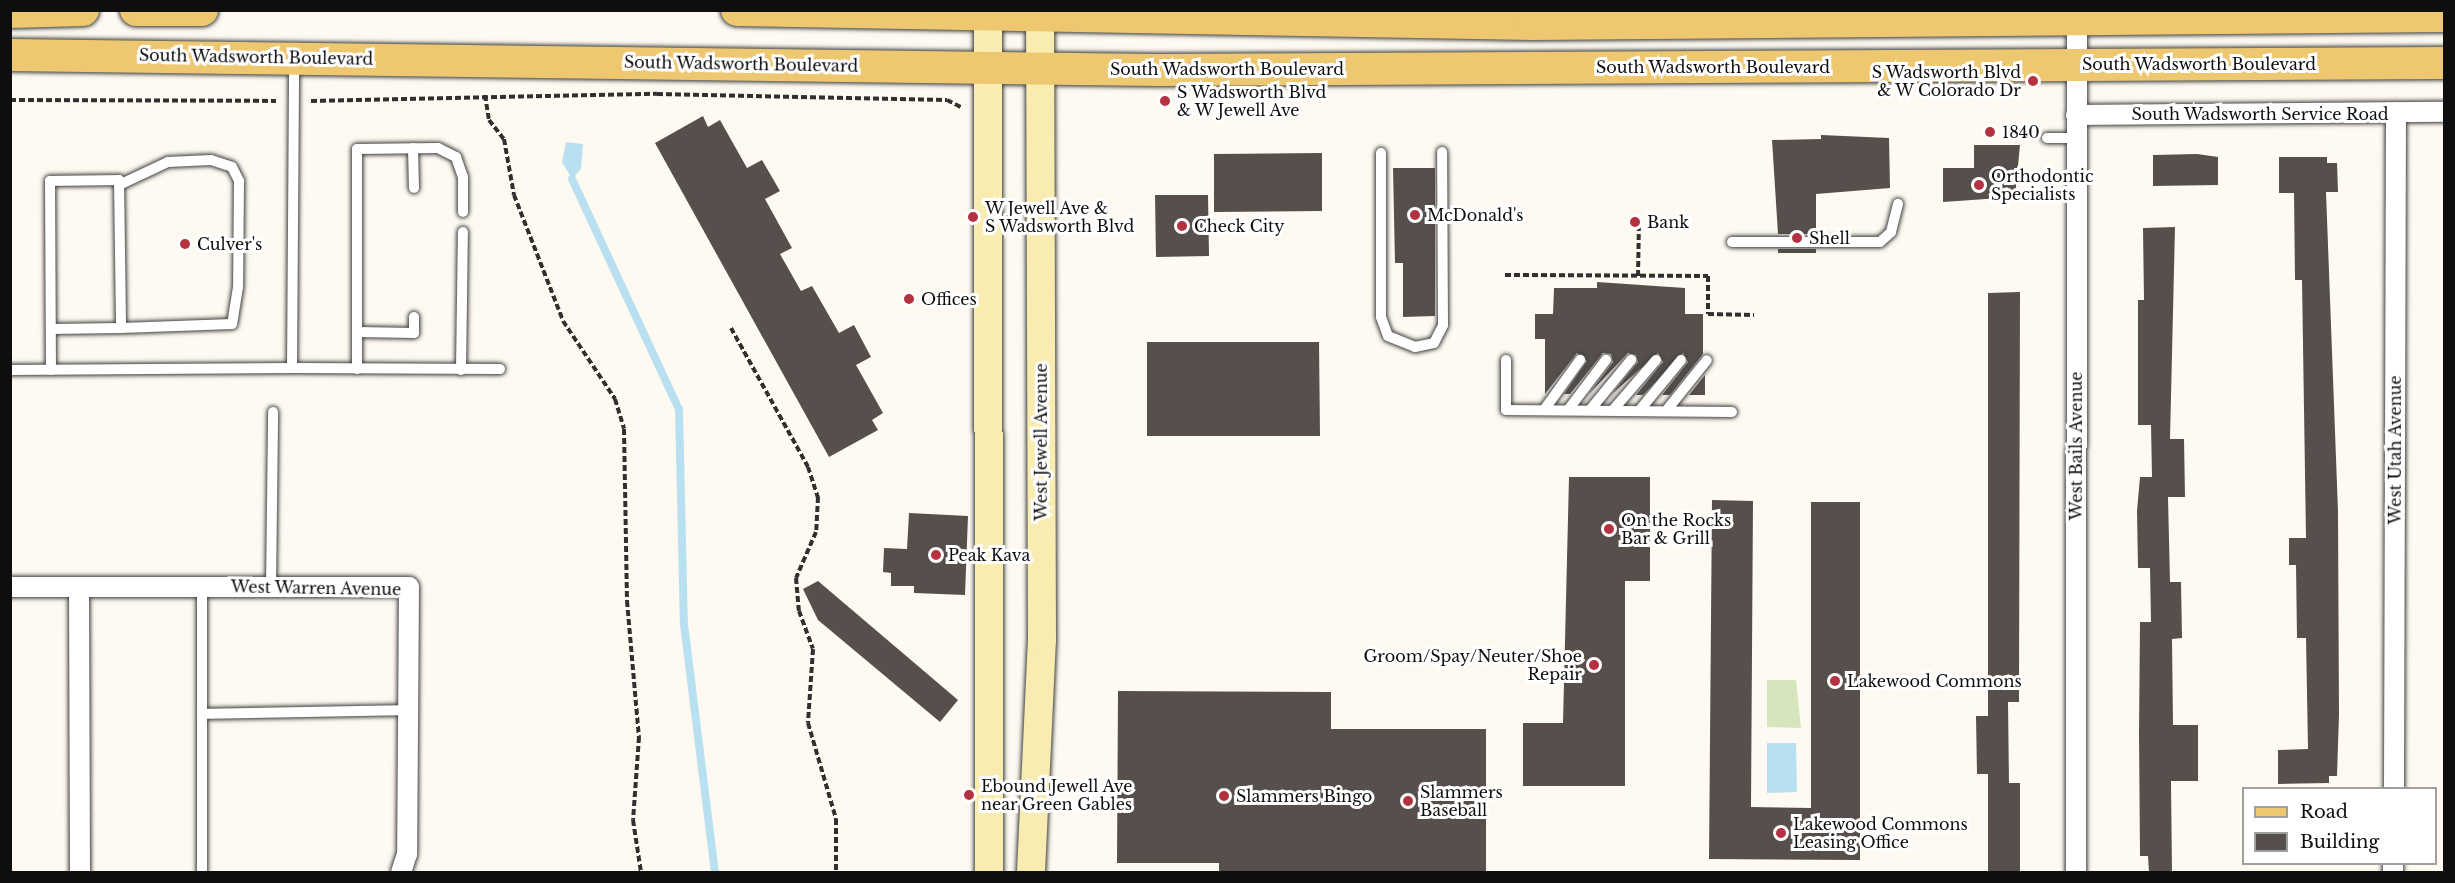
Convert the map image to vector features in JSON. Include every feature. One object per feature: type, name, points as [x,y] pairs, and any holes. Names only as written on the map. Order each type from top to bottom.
[{"type":"main road","points":[[10,12],[83,10]]},
{"type":"main road","points":[[136,10],[202,10]]},
{"type":"main road","points":[[737,10],[987,12],[1533,24],[2445,16]]},
{"type":"main road","points":[[987,12],[989,873]]},
{"type":"main road","name":"West Jewell Avenue","points":[[1032,873],[1042,640],[1040,13]]},
{"type":"main road","name":"South Wadsworth Boulevard","points":[[10,55],[1040,68],[2445,63]]},
{"type":"street","name":"West Bails Avenue","points":[[2076,873],[2077,19]]},
{"type":"street","name":"West Utah Avenue","points":[[2394,787],[2396,112]]},
{"type":"street","name":"South Wadsworth Service Road","points":[[2076,115],[2445,112]]},
{"type":"street","name":"West Warren Avenue","points":[[10,587],[409,587],[407,854],[401,873]]},
{"type":"street","points":[[79,587],[80,873]]},
{"type":"lane","points":[[292,368],[294,59]]},
{"type":"lane","points":[[2047,138],[2076,138]]},
{"type":"lane","points":[[413,148],[414,188]]},
{"type":"lane","points":[[357,369],[357,149],[438,148],[456,157],[463,177],[463,212]]},
{"type":"lane","points":[[1381,153],[1381,317],[1388,336],[1415,347],[1434,343],[1443,325],[1442,152]]},
{"type":"lane","points":[[51,329],[232,324],[238,287],[239,181],[232,167],[211,160],[168,162],[119,185]]},
{"type":"lane","points":[[51,370],[50,181],[119,180],[121,328]]},
{"type":"lane","points":[[1732,242],[1880,242],[1892,232],[1898,204]]},
{"type":"lane","points":[[461,370],[463,232]]},
{"type":"lane","points":[[358,333],[414,333],[414,317]]},
{"type":"lane","points":[[1506,360],[1506,410],[1732,412]]},
{"type":"lane","points":[[1544,410],[1580,360]]},
{"type":"lane","points":[[1568,410],[1606,360]]},
{"type":"lane","points":[[1590,410],[1631,360]]},
{"type":"lane","points":[[1613,410],[1656,360]]},
{"type":"lane","points":[[1639,411],[1681,360]]},
{"type":"lane","points":[[1666,411],[1707,360]]},
{"type":"lane","points":[[10,370],[500,369]]},
{"type":"lane","points":[[272,587],[273,412]]},
{"type":"lane","points":[[202,587],[202,873]]},
{"type":"lane","points":[[202,714],[408,710]]},
{"type":"path","points":[[309,101],[485,95],[947,100]]},
{"type":"path","points":[[485,95],[489,120],[504,139],[514,195],[563,321],[615,399],[624,429],[627,601],[639,736],[633,820],[641,873]]},
{"type":"path","points":[[10,100],[269,101]]},
{"type":"path","points":[[1638,276],[1639,220]]},
{"type":"path","points":[[1505,275],[1708,276],[1708,314],[1754,315]]},
{"type":"path","points":[[731,327],[808,467],[818,497],[816,532],[796,578],[799,611],[813,649],[808,723],[836,819],[836,873]]},
{"type":"green space","points":[[1767,680],[1796,680],[1801,728],[1767,727]]},
{"type":"water","points":[[566,142],[583,144],[581,169],[572,179],[562,162]]},
{"type":"water","points":[[1767,743],[1796,743],[1797,792],[1767,793]]},
{"type":"building","points":[[703,116],[708,127],[720,120],[747,168],[762,160],[780,191],[765,199],[792,248],[780,254],[801,291],[812,286],[839,333],[854,325],[871,357],[856,365],[883,413],[872,420],[878,430],[829,457],[655,143]]},
{"type":"building","name":"Shell","points":[[1821,135],[1889,138],[1890,188],[1816,194],[1816,234],[1778,234],[1772,140],[1821,139]]},
{"type":"building","name":"Orthodontic Specialists","points":[[1974,145],[2020,145],[2015,197],[1943,202],[1943,168],[1974,168]]},
{"type":"building","points":[[1322,153],[1322,211],[1214,212],[1214,154]]},
{"type":"building","points":[[2197,154],[2218,157],[2218,185],[2153,186],[2153,155]]},
{"type":"building","points":[[2279,157],[2327,157],[2327,163],[2337,163],[2338,192],[2326,192],[2338,511],[2337,776],[2329,776],[2329,783],[2278,784],[2278,750],[2308,749],[2306,638],[2297,638],[2296,565],[2289,565],[2289,538],[2306,538],[2302,280],[2295,280],[2294,193],[2279,193]]},
{"type":"building","name":"McDonald's","points":[[1393,168],[1435,168],[1435,316],[1403,317],[1403,263],[1395,263]]},
{"type":"building","name":"Check City","points":[[1155,195],[1208,195],[1209,256],[1156,257]]},
{"type":"building","points":[[2175,227],[2170,439],[2184,439],[2185,497],[2168,497],[2170,582],[2181,582],[2182,638],[2172,639],[2173,725],[2198,725],[2198,781],[2171,781],[2172,873],[2149,873],[2148,856],[2140,856],[2139,733],[2140,622],[2151,622],[2150,568],[2138,568],[2137,511],[2140,477],[2152,477],[2151,425],[2138,425],[2138,300],[2144,300],[2143,228]]},
{"type":"building","points":[[1778,249],[1816,249],[1816,253],[1778,253]]},
{"type":"building","points":[[1597,282],[1685,288],[1685,314],[1703,314],[1703,354],[1670,395],[1662,395],[1688,362],[1683,353],[1643,395],[1636,395],[1663,362],[1658,353],[1612,394],[1638,362],[1636,355],[1628,353],[1589,394],[1613,362],[1611,354],[1603,353],[1570,394],[1564,394],[1587,361],[1577,353],[1545,394],[1545,339],[1535,339],[1535,314],[1553,314],[1554,288],[1597,288]]},
{"type":"building","points":[[2020,292],[2019,702],[2008,702],[2009,783],[2020,783],[2020,873],[1988,873],[1988,774],[1977,774],[1976,716],[1988,716],[1988,293]]},
{"type":"building","points":[[1147,342],[1319,342],[1320,436],[1147,436]]},
{"type":"building","points":[[1705,375],[1705,395],[1689,395]]},
{"type":"building","points":[[1569,477],[1650,477],[1650,581],[1625,581],[1625,786],[1523,786],[1523,723],[1563,723]]},
{"type":"building","points":[[1712,500],[1753,501],[1751,807],[1811,808],[1811,502],[1860,502],[1860,860],[1709,859]]},
{"type":"building","points":[[909,513],[968,516],[965,595],[914,593],[914,586],[891,586],[891,573],[883,572],[884,548],[907,549]]},
{"type":"building","points":[[818,581],[958,700],[940,722],[818,620],[803,589]]},
{"type":"building","name":"Slammers Bingo","points":[[1118,691],[1331,692],[1331,729],[1486,729],[1486,873],[1219,873],[1219,863],[1117,863]]},
{"type":"waterway","points":[[572,179],[679,409],[684,624],[715,872]]},
{"type":"place","name":"S Wadsworth Blvd & W Colorado Dr","points":[[2033,81]]},
{"type":"place","name":"S Wadsworth Blvd & W Jewell Ave","points":[[1165,101]]},
{"type":"place","name":"1840","points":[[1990,132]]},
{"type":"place","name":"Orthodontic Specialists","points":[[1979,185]]},
{"type":"place","name":"McDonald's","points":[[1415,215]]},
{"type":"place","name":"W Jewell Ave & S Wadsworth Blvd","points":[[973,217]]},
{"type":"place","name":"Bank","points":[[1635,222]]},
{"type":"place","name":"Check City","points":[[1182,226]]},
{"type":"place","name":"Shell","points":[[1797,238]]},
{"type":"place","name":"Culver's","points":[[185,244]]},
{"type":"place","name":"Offices","points":[[909,299]]},
{"type":"place","name":"On the Rocks Bar & Grill","points":[[1609,529]]},
{"type":"place","name":"Peak Kava","points":[[936,555]]},
{"type":"place","name":"Groom/Spay/Neuter/Shoe Repair","points":[[1594,665]]},
{"type":"place","name":"Lakewood Commons","points":[[1835,681]]},
{"type":"place","name":"Ebound Jewell Ave near Green Gables","points":[[969,795]]},
{"type":"place","name":"Slammers Bingo","points":[[1224,796]]},
{"type":"place","name":"Slammers Baseball","points":[[1408,801]]},
{"type":"place","name":"Lakewood Commons Leasing Office","points":[[1781,833]]}]
